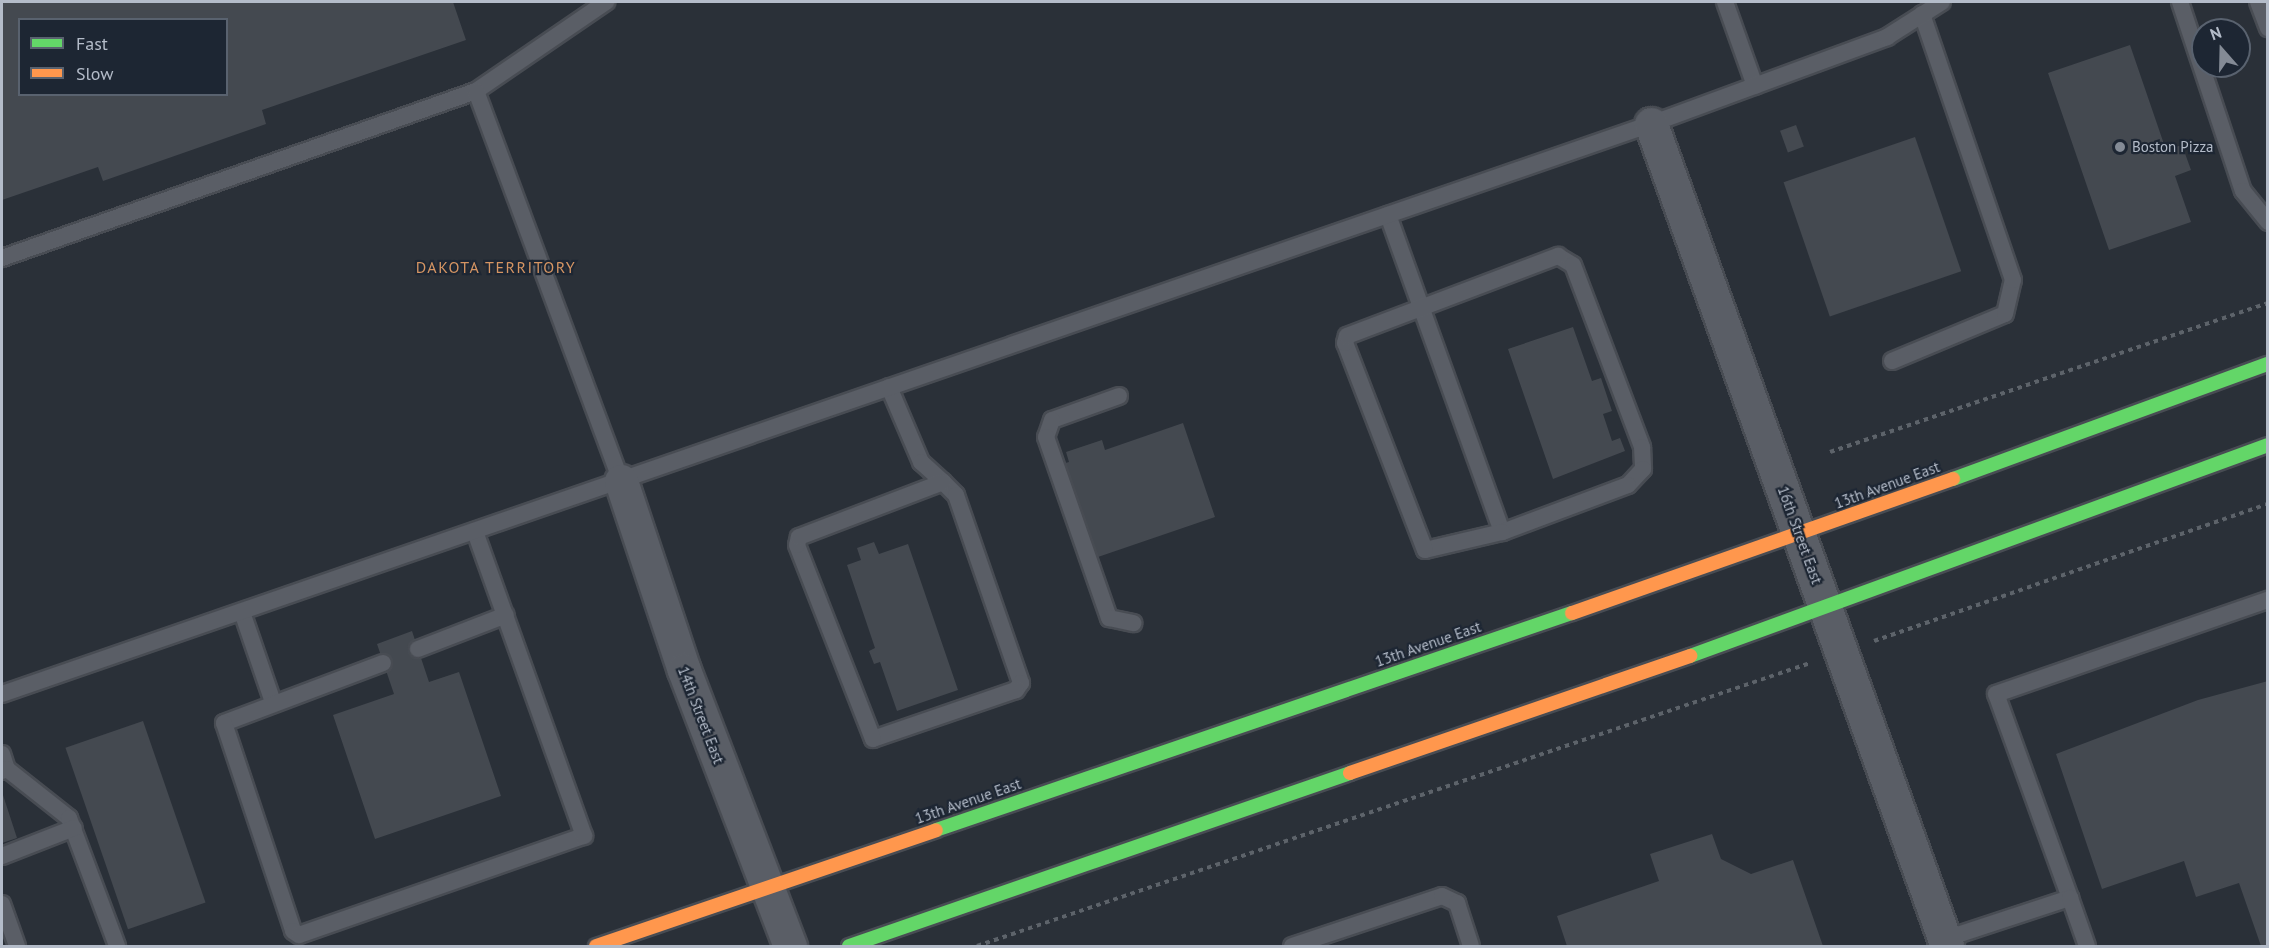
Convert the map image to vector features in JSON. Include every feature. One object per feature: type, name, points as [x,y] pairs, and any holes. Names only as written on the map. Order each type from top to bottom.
[{"type":"main road","name":"13th Avenue East","points":[[596,946],[1800,535],[2268,364]]},
{"type":"main road","points":[[849,946],[1828,608],[2268,445]]},
{"type":"street","name":"16th Street East","points":[[1651,124],[1828,608],[1946,943]]},
{"type":"street","name":"14th Street East","points":[[621,481],[684,670],[790,946]]},
{"type":"lane","points":[[2,258],[476,91],[606,2]]},
{"type":"lane","points":[[1725,2],[1755,86]]},
{"type":"lane","points":[[2,694],[1651,124],[1887,37],[1942,2]]},
{"type":"lane","points":[[2180,2],[2243,191],[2268,222]]},
{"type":"lane","points":[[2258,2],[2268,28]]},
{"type":"lane","points":[[1892,361],[2005,314],[2013,280],[1922,14]]},
{"type":"lane","points":[[476,91],[621,481]]},
{"type":"lane","points":[[1388,215],[1502,532]]},
{"type":"lane","points":[[1566,257],[1642,447],[1643,469],[1628,485],[1502,532],[1432,553],[1421,546],[1345,343],[1352,333],[1422,308],[1566,257]]},
{"type":"lane","points":[[890,387],[921,462],[943,482],[956,495],[1018,675],[1016,690],[882,739],[868,735],[796,545],[799,537],[943,482]]},
{"type":"lane","points":[[1119,396],[1052,420],[1046,437],[1109,618],[1133,623]]},
{"type":"lane","points":[[383,663],[229,718],[223,732],[293,931],[299,935],[577,840],[585,829],[476,531]]},
{"type":"lane","points":[[2087,946],[1996,694],[2268,600]]},
{"type":"lane","points":[[242,612],[273,702]]},
{"type":"lane","points":[[418,649],[506,615]]},
{"type":"lane","points":[[3,765],[69,818],[117,946]]},
{"type":"lane","points":[[2,856],[74,828]]},
{"type":"lane","points":[[1292,946],[1442,896],[1457,903],[1471,946]]},
{"type":"lane","points":[[1946,943],[2070,897]]},
{"type":"lane","points":[[2,904],[17,946]]},
{"type":"path","points":[[1830,452],[2268,303]]},
{"type":"path","points":[[977,946],[1843,652],[2268,504]]},
{"type":"building","points":[[2,2],[453,2],[466,40],[262,110],[266,124],[103,181],[98,167],[2,200]]},
{"type":"building","name":"Boston Pizza","points":[[2130,45],[2166,150],[2182,145],[2191,170],[2175,176],[2191,222],[2109,250],[2048,73]]},
{"type":"building","points":[[1796,125],[1804,147],[1788,152],[1780,131]]},
{"type":"building","points":[[1915,137],[1961,271],[1830,317],[1784,182]]},
{"type":"building","points":[[1573,327],[1592,381],[1601,378],[1612,411],[1603,414],[1612,441],[1620,438],[1625,451],[1553,479],[1508,349]]},
{"type":"building","points":[[1183,423],[1215,517],[1095,558],[1062,464],[1069,462],[1066,452],[1102,440],[1105,450]]},
{"type":"building","points":[[874,542],[879,554],[908,544],[958,690],[897,711],[880,662],[874,664],[869,651],[875,648],[847,565],[861,560],[857,548]]},
{"type":"building","points":[[412,631],[429,682],[459,672],[501,796],[375,839],[333,715],[394,694],[377,644]]},
{"type":"building","points":[[2268,681],[2268,946],[2261,946],[2239,883],[2196,897],[2184,861],[2102,889],[2056,754],[2198,700]]},
{"type":"building","points":[[143,721],[206,903],[128,929],[65,748]]},
{"type":"building","points":[[2,792],[17,838],[2,843]]},
{"type":"building","points":[[1712,834],[1721,859],[1751,874],[1793,860],[1823,946],[1567,946],[1557,916],[1659,881],[1650,854]]},
{"type":"traffic: fast","points":[[1953,479],[2268,364]]},
{"type":"traffic: fast","points":[[1690,656],[2268,445]]},
{"type":"traffic: fast","points":[[936,830],[1572,613]]},
{"type":"traffic: fast","points":[[849,946],[1350,773]]},
{"type":"traffic: slow","points":[[1572,613],[1953,479]]},
{"type":"traffic: slow","points":[[1350,773],[1690,656]]},
{"type":"traffic: slow","points":[[596,946],[936,830]]},
{"type":"place","name":"Boston Pizza","points":[[2120,147]]},
{"type":"district","name":"DAKOTA TERRITORY","points":[[496,267]]}]
